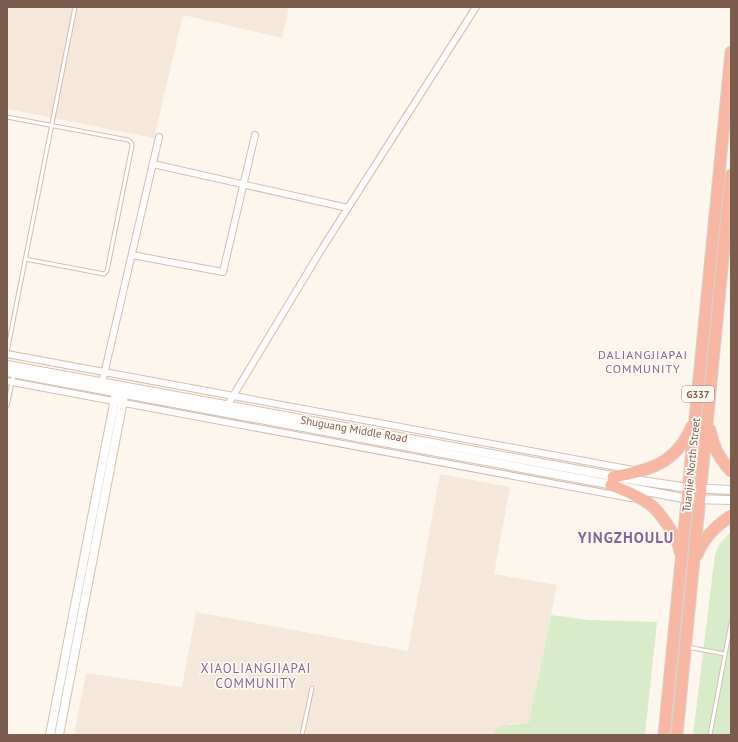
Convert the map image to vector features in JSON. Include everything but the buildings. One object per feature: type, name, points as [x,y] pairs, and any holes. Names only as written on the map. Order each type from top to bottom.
[{"type":"highway","name":"Tuanjie North Street","points":[[664,735],[731,52]]},
{"type":"highway","name":"Tuanjie North Street","points":[[677,735],[731,175]]},
{"type":"highway","points":[[612,481],[638,471],[653,468],[668,460],[682,445],[691,427],[697,406]]},
{"type":"highway","points":[[709,408],[710,431],[714,446],[721,460],[731,471]]},
{"type":"highway","points":[[612,481],[644,500],[655,509],[677,540],[680,548],[681,567]]},
{"type":"highway","points":[[693,565],[699,549],[705,539],[715,528],[731,516]]},
{"type":"main road","name":"Shuguang Middle Road","points":[[7,365],[102,383],[120,394],[227,406],[612,481]]},
{"type":"main road","name":"Shuguang Middle Road","points":[[10,377],[120,394],[612,481],[700,494]]},
{"type":"main road","points":[[50,735],[120,394]]},
{"type":"main road","points":[[59,735],[120,394]]},
{"type":"main road","points":[[700,494],[731,490]]},
{"type":"main road","points":[[700,494],[731,500]]},
{"type":"street","points":[[227,406],[348,208],[476,7]]},
{"type":"street","points":[[132,255],[223,272],[255,135]]},
{"type":"street","points":[[102,383],[159,137]]},
{"type":"street","points":[[153,164],[348,208]]},
{"type":"street","points":[[7,353],[638,471]]},
{"type":"street","points":[[120,394],[644,500]]},
{"type":"lane","points":[[7,353],[75,7]]},
{"type":"lane","points":[[7,117],[128,140],[131,142],[131,152],[107,271],[104,274],[25,259]]},
{"type":"lane","points":[[7,406],[10,377]]},
{"type":"lane","points":[[710,735],[731,623]]},
{"type":"lane","points":[[685,647],[725,654]]},
{"type":"lane","points":[[302,735],[312,688]]},
{"type":"shaded area","points":[[7,7],[289,7],[282,38],[183,15],[154,138],[7,109]]},
{"type":"shaded area","points":[[440,474],[510,487],[494,574],[557,585],[529,722],[524,724],[511,723],[494,730],[494,735],[74,735],[86,673],[182,687],[196,612],[408,651]]},
{"type":"green space","points":[[731,531],[731,735],[693,735],[715,554],[719,545]]},
{"type":"green space","points":[[551,615],[589,620],[657,622],[645,735],[494,735],[494,730],[499,727],[529,722]]},
{"type":"district","name":"DALIANGJIAPAI COMMUNITY","points":[[643,361]]},
{"type":"district","name":"YINGZHOULU","points":[[626,537]]},
{"type":"district","name":"XIAOLIANGJIAPAI COMMUNITY","points":[[256,676]]}]
